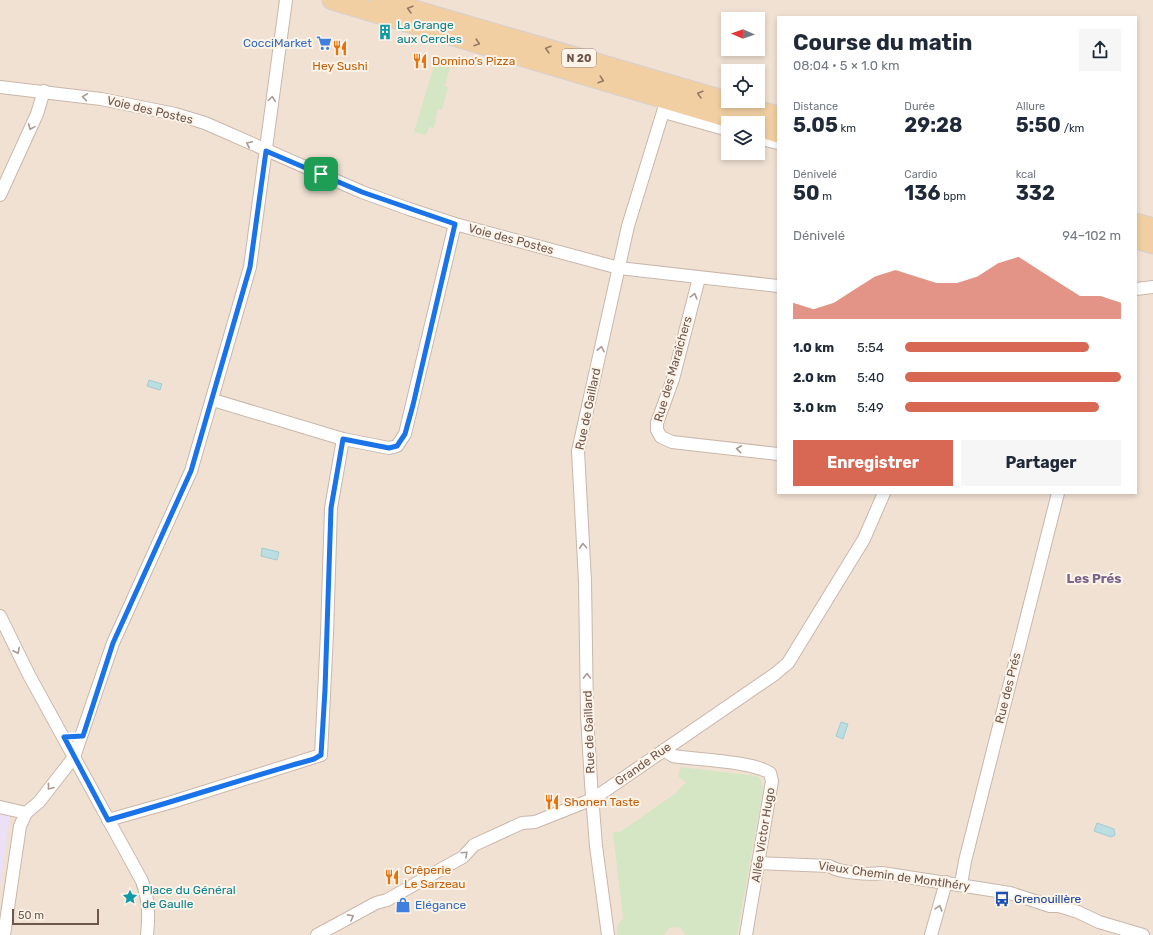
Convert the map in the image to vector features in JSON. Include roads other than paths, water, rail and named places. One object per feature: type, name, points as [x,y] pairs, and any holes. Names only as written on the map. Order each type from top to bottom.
[{"type":"main road","name":"N 20","points":[[332,0],[665,106],[721,118]]},
{"type":"main road","name":"N 20","points":[[380,0],[777,116]]},
{"type":"main road","points":[[765,129],[777,133]]},
{"type":"main road","points":[[1137,222],[1153,228]]},
{"type":"main road","points":[[1137,239],[1153,244]]},
{"type":"street","points":[[4,935],[20,826],[26,813],[39,802],[74,757],[83,736],[113,643],[191,471],[213,400],[250,267],[286,5]]},
{"type":"street","name":"Voie des Postes","points":[[0,86],[101,99],[175,114],[205,123],[362,192],[455,224],[619,268],[777,286]]},
{"type":"street","points":[[0,196],[37,114],[44,91]]},
{"type":"street","points":[[665,106],[721,127]]},
{"type":"street","name":"Rue de Gaillard","points":[[608,935],[596,846],[588,723],[585,581],[578,451],[628,226],[665,106]]},
{"type":"street","points":[[765,140],[777,143]]},
{"type":"street","points":[[213,400],[343,439],[389,448],[397,446],[405,434],[455,224]]},
{"type":"street","name":"Rue des Maraîchers","points":[[699,278],[673,379],[658,419],[657,430],[661,437],[672,442],[777,454]]},
{"type":"street","points":[[1137,289],[1153,287]]},
{"type":"street","points":[[108,820],[314,759],[321,755],[326,671],[331,508],[343,439]]},
{"type":"street","name":"Grande Rue","points":[[317,935],[376,903],[387,900],[463,857],[474,845],[522,823],[535,822],[593,799],[776,674],[788,663],[864,539],[884,494]]},
{"type":"street","name":"Rue des Prés","points":[[961,884],[969,845],[1058,494]]},
{"type":"street","points":[[0,616],[22,663],[64,737],[145,890],[149,913],[147,935]]},
{"type":"street","points":[[64,737],[83,736]]},
{"type":"street","name":"Allée Victor Hugo","points":[[664,750],[673,756],[747,765],[763,769],[770,773],[772,781],[746,935]]},
{"type":"street","points":[[0,807],[26,813]]},
{"type":"street","name":"Vieux Chemin de Montlhéry","points":[[758,863],[829,866],[836,871],[874,874],[882,872],[961,884],[1010,894],[1050,906],[1059,906],[1078,912],[1099,922],[1143,935]]},
{"type":"street","points":[[931,935],[946,882]]},
{"type":"water","points":[[149,380],[162,384],[160,390],[147,386]]},
{"type":"water","points":[[262,548],[279,552],[277,560],[261,556]]},
{"type":"water","points":[[841,722],[848,724],[843,739],[836,736]]},
{"type":"water","points":[[1097,823],[1114,829],[1115,835],[1111,837],[1094,831]]},
{"type":"place","name":"La Grange aux Cercles","points":[[385,32]]},
{"type":"place","name":"CocciMarket","points":[[324,43]]},
{"type":"place","name":"Hey Sushi","points":[[340,48]]},
{"type":"place","name":"Domino’s Pizza","points":[[420,61]]},
{"type":"place","name":"Shonen Taste","points":[[552,802]]},
{"type":"place","name":"Crêperie Le Sarzeau","points":[[392,877]]},
{"type":"place","name":"Place du Général de Gaulle","points":[[130,897]]},
{"type":"place","name":"Grenouillère","points":[[1002,899]]},
{"type":"place","name":"Elégance","points":[[403,905]]},
{"type":"district","name":"Les Prés","points":[[1094,578]]}]
